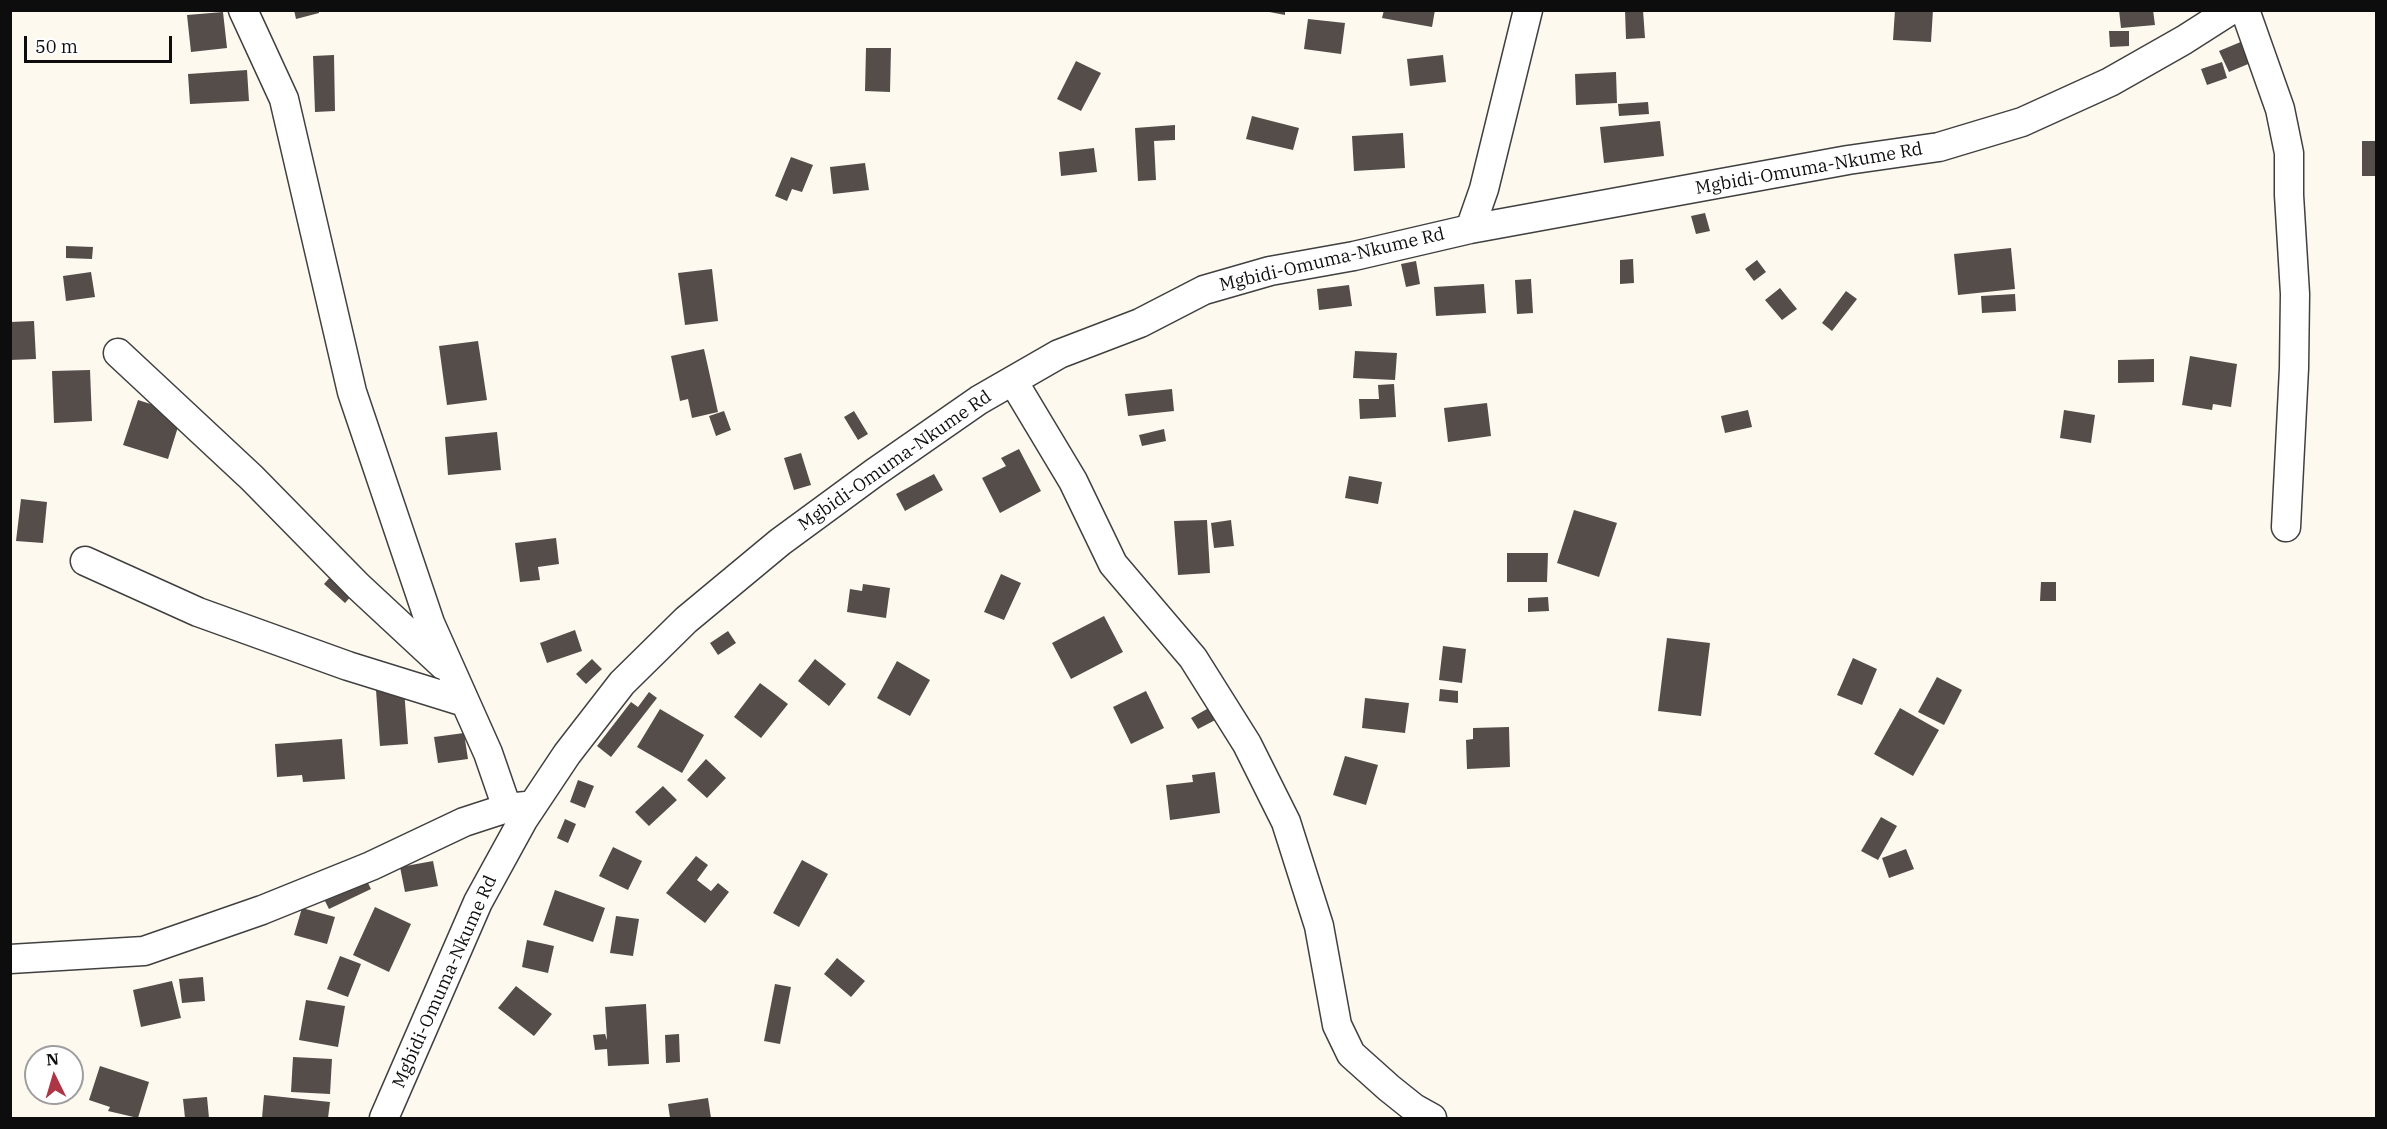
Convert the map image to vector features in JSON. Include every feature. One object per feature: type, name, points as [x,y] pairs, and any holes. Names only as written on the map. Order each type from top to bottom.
[{"type":"street","points":[[10,959],[144,951],[262,910],[371,866],[464,822],[520,807],[488,753],[430,623],[352,392],[284,99],[243,10]]},
{"type":"street","points":[[1470,229],[1484,189],[1528,10]]},
{"type":"street","name":"Mgbidi-Omuma-Nkume Rd","points":[[384,1119],[520,807],[567,754],[622,683],[686,620],[780,542],[979,400],[1059,354],[1140,323],[1204,290],[1270,271],[1354,256],[1470,229],[1848,160],[1939,147],[2022,122],[2110,82],[2231,10]]},
{"type":"street","points":[[2245,10],[2280,109],[2289,153],[2295,294],[2294,368],[2286,527]]},
{"type":"street","points":[[118,353],[252,478],[358,586],[451,672]]},
{"type":"street","points":[[1013,381],[1072,481],[1113,564],[1193,658],[1247,744],[1286,822],[1319,926],[1337,1025],[1351,1054],[1389,1088],[1432,1119]]},
{"type":"street","points":[[85,561],[198,612],[348,666],[464,702]]},
{"type":"building","points":[[294,10],[319,10],[319,13],[296,19]]},
{"type":"building","points":[[1259,10],[1285,10],[1285,15]]},
{"type":"building","points":[[1384,10],[1435,10],[1432,27],[1382,18]]},
{"type":"building","points":[[1625,10],[1643,10],[1645,38],[1626,39]]},
{"type":"building","points":[[1895,10],[1933,10],[1931,42],[1893,40]]},
{"type":"building","points":[[2119,10],[2153,10],[2155,25],[2121,28]]},
{"type":"building","points":[[223,12],[227,48],[191,52],[187,15]]},
{"type":"building","points":[[1308,19],[1345,23],[1341,54],[1304,49]]},
{"type":"building","points":[[2109,31],[2129,31],[2129,46],[2110,47]]},
{"type":"building","points":[[2243,41],[2253,62],[2229,72],[2219,51]]},
{"type":"building","points":[[866,48],[891,48],[890,92],[865,91]]},
{"type":"building","points":[[334,55],[335,111],[315,112],[313,56]]},
{"type":"building","points":[[1443,55],[1446,82],[1410,86],[1407,59]]},
{"type":"building","points":[[1076,61],[1101,73],[1081,111],[1057,99]]},
{"type":"building","points":[[2222,62],[2227,78],[2207,85],[2201,69]]},
{"type":"building","points":[[247,70],[249,101],[190,104],[188,74]]},
{"type":"building","points":[[1616,72],[1617,103],[1576,105],[1575,74]]},
{"type":"building","points":[[1648,102],[1649,114],[1619,116],[1618,104]]},
{"type":"building","points":[[1252,116],[1299,128],[1293,150],[1246,139]]},
{"type":"building","points":[[1660,121],[1664,156],[1604,163],[1600,127]]},
{"type":"building","points":[[1175,125],[1175,140],[1154,141],[1156,180],[1138,181],[1135,128]]},
{"type":"building","points":[[1403,133],[1405,168],[1354,171],[1352,136]]},
{"type":"building","points":[[2362,141],[2376,141],[2376,176],[2362,176]]},
{"type":"building","points":[[1094,148],[1097,172],[1061,176],[1059,152]]},
{"type":"building","points":[[791,157],[813,165],[802,192],[792,189],[787,201],[775,196]]},
{"type":"building","points":[[865,163],[869,190],[833,194],[830,167]]},
{"type":"building","points":[[1705,213],[1710,231],[1696,234],[1691,216]]},
{"type":"building","points":[[66,246],[93,247],[92,259],[66,258]]},
{"type":"building","points":[[2011,248],[2015,289],[1958,295],[1954,254]]},
{"type":"building","points":[[1633,259],[1634,283],[1620,284],[1620,260]]},
{"type":"building","points":[[1757,260],[1766,272],[1754,281],[1745,269]]},
{"type":"building","points":[[1416,261],[1420,284],[1406,287],[1401,264]]},
{"type":"building","points":[[712,269],[718,321],[685,325],[678,273]]},
{"type":"building","points":[[91,272],[95,297],[66,301],[63,276]]},
{"type":"building","points":[[1531,279],[1533,313],[1517,314],[1515,280]]},
{"type":"building","points":[[1484,284],[1486,313],[1436,316],[1434,287]]},
{"type":"building","points":[[1349,285],[1352,306],[1319,310],[1317,289]]},
{"type":"building","points":[[1780,288],[1797,309],[1782,320],[1765,300]]},
{"type":"building","points":[[1846,291],[1857,299],[1832,331],[1822,323]]},
{"type":"building","points":[[2015,294],[2016,311],[1982,313],[1981,296]]},
{"type":"building","points":[[34,321],[36,359],[10,360],[10,322]]},
{"type":"building","points":[[478,341],[487,400],[447,405],[439,346]]},
{"type":"building","points":[[704,349],[718,412],[692,418],[688,399],[680,401],[671,356]]},
{"type":"building","points":[[1355,351],[1397,353],[1395,380],[1353,378]]},
{"type":"building","points":[[2190,356],[2237,364],[2231,407],[2213,404],[2212,410],[2182,405]]},
{"type":"building","points":[[2154,359],[2154,382],[2118,383],[2118,360]]},
{"type":"building","points":[[90,370],[92,421],[54,423],[52,371]]},
{"type":"building","points":[[1394,384],[1396,417],[1360,419],[1359,399],[1379,399],[1378,385]]},
{"type":"building","points":[[1172,389],[1174,411],[1128,416],[1125,394]]},
{"type":"building","points":[[138,400],[182,414],[168,459],[123,445]]},
{"type":"building","points":[[1487,403],[1491,436],[1448,442],[1444,408]]},
{"type":"building","points":[[1748,410],[1752,427],[1725,433],[1721,416]]},
{"type":"building","points":[[2064,410],[2095,415],[2091,443],[2060,438]]},
{"type":"building","points":[[724,411],[731,430],[716,436],[709,416]]},
{"type":"building","points":[[854,411],[868,434],[858,440],[844,417]]},
{"type":"building","points":[[1164,429],[1166,441],[1142,446],[1139,435]]},
{"type":"building","points":[[497,432],[501,470],[448,475],[445,437]]},
{"type":"building","points":[[1019,449],[1041,491],[1000,513],[982,478],[1006,466],[1001,458]]},
{"type":"building","points":[[801,453],[811,485],[794,490],[784,458]]},
{"type":"building","points":[[934,474],[943,490],[905,511],[896,494]]},
{"type":"building","points":[[1349,476],[1382,482],[1378,504],[1345,498]]},
{"type":"building","points":[[21,499],[47,502],[43,543],[16,541]]},
{"type":"building","points":[[1574,510],[1617,523],[1599,577],[1557,563]]},
{"type":"building","points":[[1207,520],[1210,573],[1178,575],[1174,521]]},
{"type":"building","points":[[1231,520],[1234,546],[1214,548],[1211,523]]},
{"type":"building","points":[[556,538],[559,564],[538,567],[540,580],[520,582],[515,543]]},
{"type":"building","points":[[1507,553],[1548,553],[1547,582],[1507,582]]},
{"type":"building","points":[[340,566],[362,584],[345,603],[324,584]]},
{"type":"building","points":[[1001,574],[1021,583],[1004,620],[984,612]]},
{"type":"building","points":[[2041,582],[2056,582],[2056,601],[2040,601]]},
{"type":"building","points":[[863,584],[890,588],[886,618],[847,612],[850,589],[862,591]]},
{"type":"building","points":[[1548,597],[1549,611],[1528,612],[1528,598]]},
{"type":"building","points":[[1104,616],[1123,652],[1071,679],[1052,643]]},
{"type":"building","points":[[575,630],[582,651],[547,663],[540,643]]},
{"type":"building","points":[[728,631],[736,643],[718,655],[710,643]]},
{"type":"building","points":[[1667,638],[1710,643],[1701,716],[1658,711]]},
{"type":"building","points":[[1443,646],[1466,649],[1462,683],[1439,680]]},
{"type":"building","points":[[1853,658],[1877,669],[1862,705],[1837,695]]},
{"type":"building","points":[[592,659],[602,669],[586,684],[576,674]]},
{"type":"building","points":[[815,659],[846,684],[829,706],[798,681]]},
{"type":"building","points":[[897,661],[930,680],[910,716],[877,698]]},
{"type":"building","points":[[403,674],[408,744],[380,746],[375,676]]},
{"type":"building","points":[[1937,677],[1962,690],[1944,725],[1918,712]]},
{"type":"building","points":[[760,683],[788,704],[761,738],[734,717]]},
{"type":"building","points":[[1440,689],[1458,691],[1458,703],[1439,701]]},
{"type":"building","points":[[1146,691],[1164,728],[1131,744],[1113,707]]},
{"type":"building","points":[[649,692],[657,698],[611,757],[597,746],[631,702],[638,707]]},
{"type":"building","points":[[1365,698],[1409,703],[1405,733],[1362,728]]},
{"type":"building","points":[[1214,705],[1221,717],[1198,729],[1191,718]]},
{"type":"building","points":[[1900,708],[1939,730],[1913,776],[1874,754]]},
{"type":"building","points":[[660,709],[704,735],[682,773],[637,747]]},
{"type":"building","points":[[1509,727],[1510,767],[1467,769],[1466,740],[1473,739],[1473,728]]},
{"type":"building","points":[[464,733],[468,759],[438,763],[434,737]]},
{"type":"building","points":[[342,739],[345,779],[303,782],[302,775],[277,777],[275,744]]},
{"type":"building","points":[[1345,756],[1378,765],[1366,805],[1333,795]]},
{"type":"building","points":[[706,759],[726,778],[707,798],[687,780]]},
{"type":"building","points":[[1215,772],[1220,813],[1170,820],[1166,785],[1193,782],[1192,775]]},
{"type":"building","points":[[578,780],[594,786],[585,808],[570,802]]},
{"type":"building","points":[[663,786],[677,800],[649,826],[635,812]]},
{"type":"building","points":[[1881,817],[1897,826],[1878,860],[1861,851]]},
{"type":"building","points":[[565,819],[576,824],[568,843],[557,838]]},
{"type":"building","points":[[613,847],[642,861],[628,890],[599,876]]},
{"type":"building","points":[[1906,849],[1914,869],[1889,878],[1882,858]]},
{"type":"building","points":[[696,856],[708,865],[697,880],[711,891],[718,883],[729,892],[705,923],[666,893]]},
{"type":"building","points":[[802,860],[828,874],[799,927],[773,913]]},
{"type":"building","points":[[433,861],[438,886],[405,892],[400,867]]},
{"type":"building","points":[[365,877],[371,889],[329,909],[323,897]]},
{"type":"building","points":[[555,890],[605,908],[593,942],[543,925]]},
{"type":"building","points":[[375,907],[411,924],[389,972],[353,955]]},
{"type":"building","points":[[302,908],[335,917],[327,944],[294,935]]},
{"type":"building","points":[[616,916],[639,919],[633,956],[610,953]]},
{"type":"building","points":[[527,940],[554,946],[548,973],[522,967]]},
{"type":"building","points":[[340,956],[361,964],[348,997],[327,989]]},
{"type":"building","points":[[837,958],[865,981],[851,997],[824,974]]},
{"type":"building","points":[[203,977],[205,1001],[182,1003],[179,979]]},
{"type":"building","points":[[172,981],[181,1018],[141,1027],[133,990]]},
{"type":"building","points":[[775,984],[791,987],[780,1044],[764,1041]]},
{"type":"building","points":[[516,986],[552,1014],[534,1036],[498,1008]]},
{"type":"building","points":[[306,1000],[345,1006],[338,1047],[299,1040]]},
{"type":"building","points":[[646,1004],[649,1064],[608,1066],[607,1049],[595,1050],[593,1035],[605,1034],[607,1040],[605,1007]]},
{"type":"building","points":[[679,1034],[680,1062],[666,1063],[665,1035]]},
{"type":"building","points":[[293,1057],[332,1059],[330,1094],[291,1092]]},
{"type":"building","points":[[100,1066],[149,1082],[138,1118],[108,1111],[110,1107],[89,1100]]},
{"type":"building","points":[[264,1095],[330,1102],[328,1118],[262,1118]]},
{"type":"building","points":[[207,1097],[209,1118],[185,1118],[183,1099]]},
{"type":"building","points":[[708,1098],[711,1118],[670,1118],[668,1104]]}]
